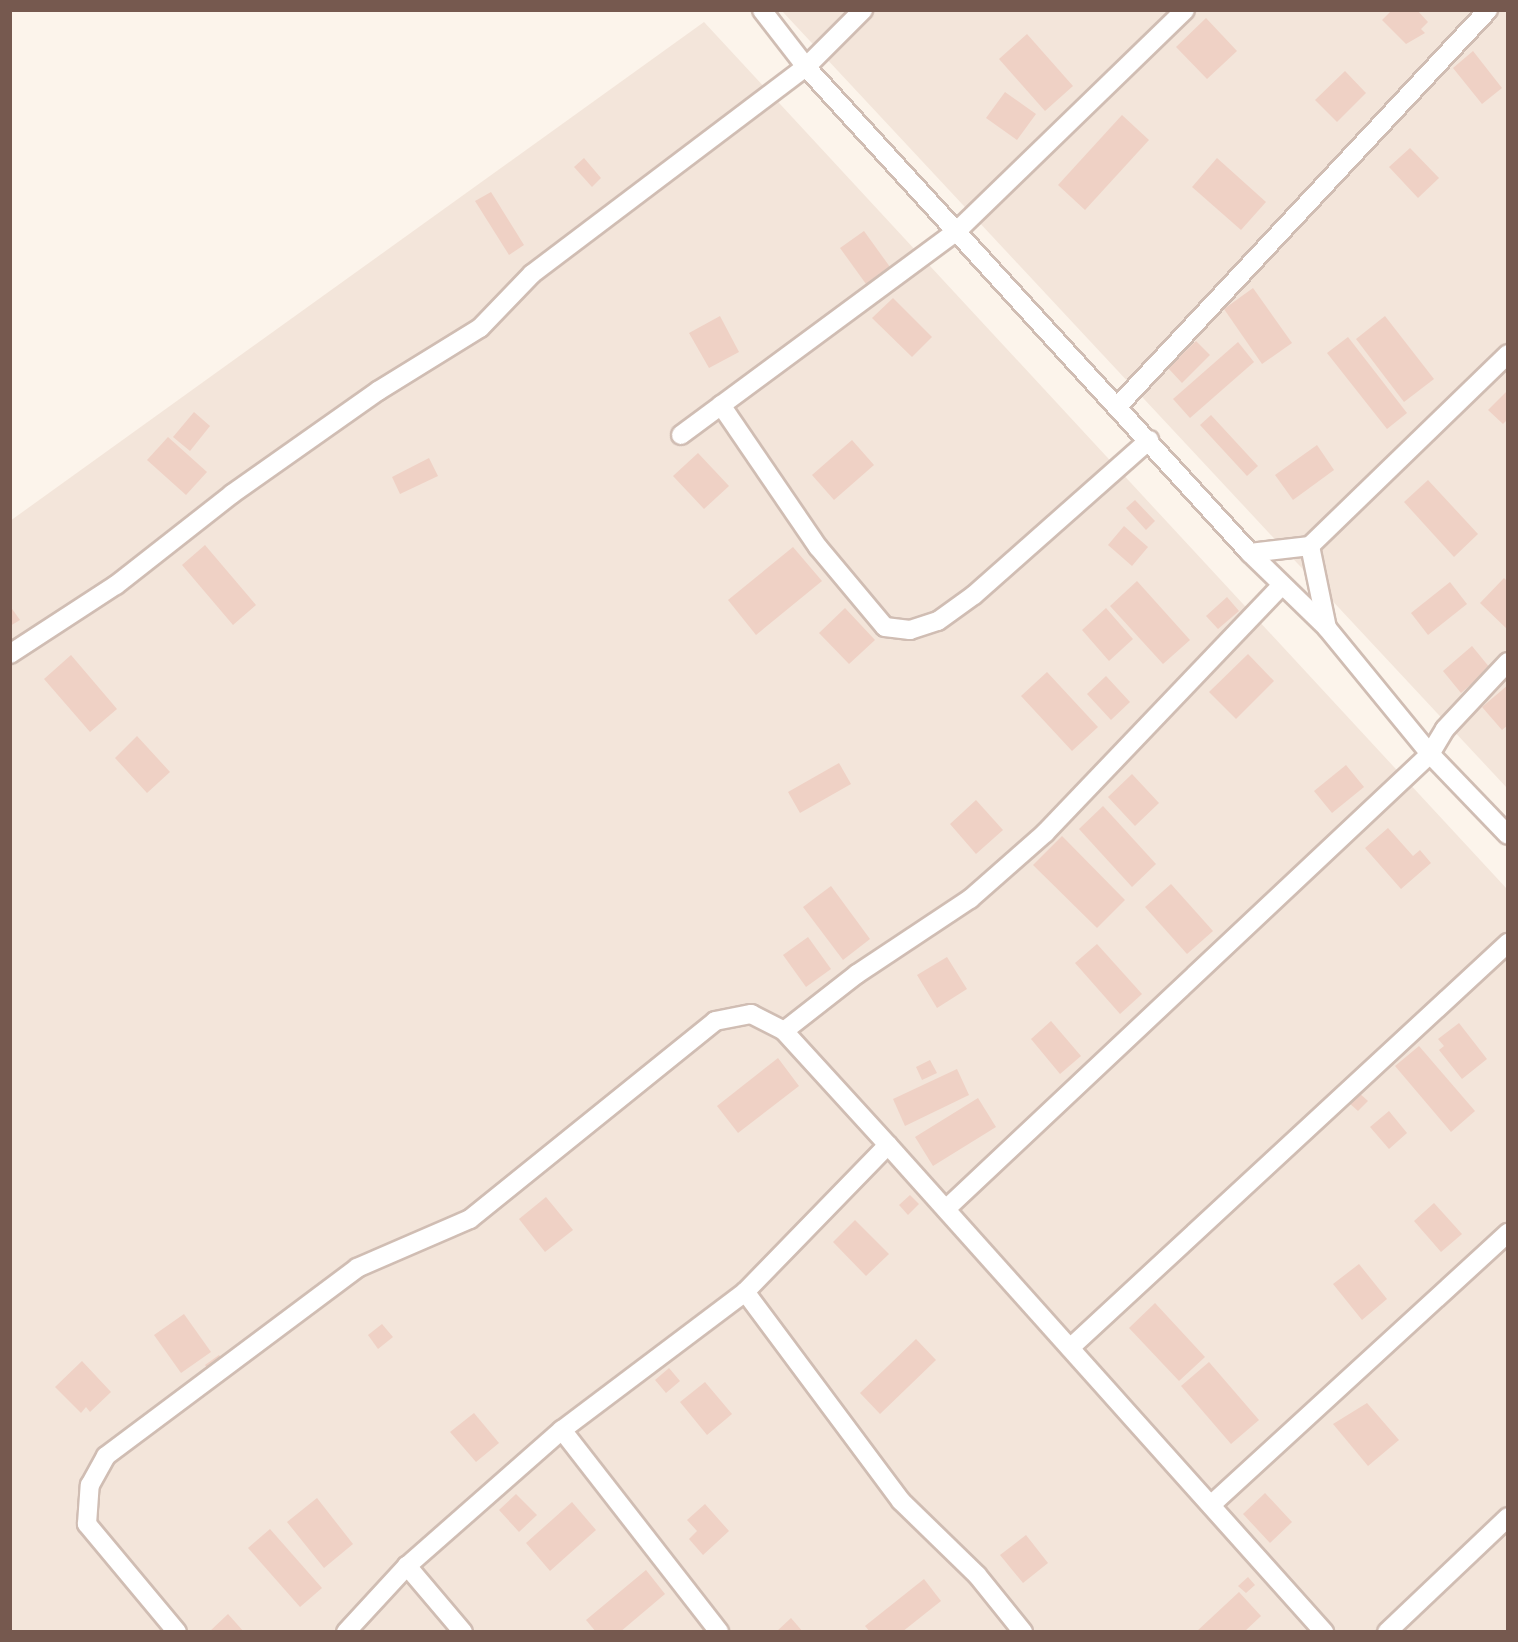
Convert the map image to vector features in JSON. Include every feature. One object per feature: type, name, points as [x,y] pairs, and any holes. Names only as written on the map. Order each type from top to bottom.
[{"type":"street","points":[[762,10],[806,67],[958,230],[1250,553],[1327,628],[1430,754],[1508,835]]},
{"type":"street","points":[[10,654],[117,585],[232,494],[369,398],[480,328],[532,274],[806,67],[863,10]]},
{"type":"street","points":[[681,435],[958,230],[1185,10]]},
{"type":"street","points":[[1118,406],[1488,10]]},
{"type":"street","points":[[1250,553],[1310,546],[1508,354]]},
{"type":"street","points":[[721,405],[818,547],[885,627],[910,630],[938,621],[974,595],[1149,440]]},
{"type":"street","points":[[1310,546],[1327,628]]},
{"type":"street","points":[[784,1031],[857,974],[970,899],[1045,833],[1282,585]]},
{"type":"street","points":[[946,1209],[1430,754],[1445,729],[1508,662]]},
{"type":"street","points":[[1070,1348],[1508,944]]},
{"type":"street","points":[[177,1632],[87,1524],[90,1485],[106,1456],[357,1268],[470,1219],[714,1020],[751,1014],[784,1031],[1324,1632]]},
{"type":"street","points":[[346,1632],[407,1566],[562,1430],[745,1292],[888,1145]]},
{"type":"street","points":[[1211,1504],[1508,1233]]},
{"type":"street","points":[[745,1292],[901,1501],[977,1575],[1023,1632]]},
{"type":"street","points":[[562,1430],[719,1632]]},
{"type":"street","points":[[1387,1632],[1508,1517]]},
{"type":"street","points":[[407,1566],[464,1632]]},
{"type":"shaded area","points":[[782,11],[1507,11],[1507,788]]},
{"type":"shaded area","points":[[704,22],[1507,889],[1507,1631],[11,1631],[10,521]]},
{"type":"building","points":[[1392,10],[1417,10],[1428,22],[1421,29],[1425,33],[1406,44],[1382,20]]},
{"type":"building","points":[[1206,18],[1237,51],[1207,79],[1176,47]]},
{"type":"building","points":[[1027,34],[1073,86],[1045,111],[999,59]]},
{"type":"building","points":[[1473,51],[1502,88],[1482,104],[1453,68]]},
{"type":"building","points":[[1345,71],[1366,93],[1337,122],[1315,100]]},
{"type":"building","points":[[1005,92],[1036,114],[1017,140],[986,118]]},
{"type":"building","points":[[1122,115],[1149,140],[1085,210],[1058,185]]},
{"type":"building","points":[[1410,148],[1439,178],[1418,198],[1389,167]]},
{"type":"building","points":[[584,158],[601,178],[592,187],[574,167]]},
{"type":"building","points":[[1217,158],[1266,202],[1241,230],[1192,187]]},
{"type":"building","points":[[491,192],[524,245],[509,255],[475,201]]},
{"type":"building","points":[[864,231],[890,267],[866,284],[840,248]]},
{"type":"building","points":[[1253,288],[1292,343],[1262,364],[1224,309]]},
{"type":"building","points":[[893,298],[932,337],[912,357],[872,318]]},
{"type":"building","points":[[720,316],[739,352],[709,368],[689,333]]},
{"type":"building","points":[[1385,316],[1434,379],[1404,402],[1356,339]]},
{"type":"building","points":[[1348,337],[1407,413],[1387,429],[1327,353]]},
{"type":"building","points":[[1196,341],[1210,355],[1182,383],[1168,368]]},
{"type":"building","points":[[1238,342],[1254,362],[1190,418],[1173,399]]},
{"type":"building","points":[[1508,390],[1508,419],[1503,424],[1488,410]]},
{"type":"building","points":[[194,412],[210,426],[190,451],[173,437]]},
{"type":"building","points":[[1211,415],[1258,466],[1247,476],[1200,425]]},
{"type":"building","points":[[168,437],[207,472],[186,495],[147,460]]},
{"type":"building","points":[[852,440],[874,465],[834,500],[812,475]]},
{"type":"building","points":[[1317,445],[1334,470],[1293,500],[1275,475]]},
{"type":"building","points":[[698,453],[729,486],[704,509],[673,476]]},
{"type":"building","points":[[429,458],[438,476],[400,494],[392,477]]},
{"type":"building","points":[[1428,480],[1478,534],[1454,557],[1404,502]]},
{"type":"building","points":[[1135,500],[1155,521],[1146,530],[1126,508]]},
{"type":"building","points":[[1124,526],[1148,547],[1132,566],[1108,545]]},
{"type":"building","points":[[205,545],[256,605],[233,625],[182,565]]},
{"type":"building","points":[[793,547],[822,581],[756,635],[728,600]]},
{"type":"building","points":[[1504,578],[1508,582],[1508,630],[1480,603]]},
{"type":"building","points":[[1137,581],[1190,640],[1163,664],[1110,606]]},
{"type":"building","points":[[1450,582],[1467,604],[1428,635],[1411,613]]},
{"type":"building","points":[[1227,597],[1239,611],[1218,629],[1206,616]]},
{"type":"building","points":[[10,606],[20,620],[10,626]]},
{"type":"building","points":[[845,608],[875,640],[849,664],[819,633]]},
{"type":"building","points":[[1106,608],[1133,639],[1109,661],[1082,630]]},
{"type":"building","points":[[1472,646],[1490,668],[1461,693],[1443,671]]},
{"type":"building","points":[[1248,654],[1274,681],[1236,719],[1209,692]]},
{"type":"building","points":[[71,655],[117,709],[90,732],[44,679]]},
{"type":"building","points":[[1047,672],[1098,727],[1072,751],[1021,696]]},
{"type":"building","points":[[1106,676],[1130,702],[1111,720],[1087,694]]},
{"type":"building","points":[[1508,685],[1508,725],[1502,730],[1482,707]]},
{"type":"building","points":[[137,736],[170,772],[147,793],[115,758]]},
{"type":"building","points":[[839,763],[851,784],[800,813],[788,792]]},
{"type":"building","points":[[1346,765],[1364,787],[1332,813],[1314,791]]},
{"type":"building","points":[[1132,774],[1159,803],[1135,826],[1108,797]]},
{"type":"building","points":[[976,800],[1003,830],[976,854],[950,824]]},
{"type":"building","points":[[1103,806],[1156,864],[1132,887],[1079,829]]},
{"type":"building","points":[[1388,828],[1413,856],[1420,850],[1431,863],[1401,889],[1365,848]]},
{"type":"building","points":[[1062,836],[1125,900],[1097,928],[1033,865]]},
{"type":"building","points":[[1171,884],[1213,931],[1187,954],[1145,907]]},
{"type":"building","points":[[831,886],[870,939],[843,960],[803,907]]},
{"type":"building","points":[[808,937],[831,969],[806,987],[783,955]]},
{"type":"building","points":[[1097,944],[1142,994],[1120,1014],[1075,963]]},
{"type":"building","points":[[947,957],[967,989],[937,1008],[917,975]]},
{"type":"building","points":[[1051,1021],[1081,1056],[1060,1074],[1031,1039]]},
{"type":"building","points":[[1459,1023],[1487,1059],[1462,1079],[1439,1050],[1444,1046],[1438,1039]]},
{"type":"building","points":[[1419,1046],[1475,1111],[1451,1132],[1395,1066]]},
{"type":"building","points":[[778,1058],[799,1086],[738,1133],[717,1106]]},
{"type":"building","points":[[930,1060],[937,1073],[922,1080],[916,1067]]},
{"type":"building","points":[[957,1069],[969,1095],[905,1126],[893,1099]]},
{"type":"building","points":[[1358,1092],[1368,1101],[1358,1111],[1348,1102]]},
{"type":"building","points":[[978,1098],[996,1127],[933,1166],[915,1137]]},
{"type":"building","points":[[1389,1111],[1407,1133],[1389,1149],[1370,1127]]},
{"type":"building","points":[[910,1195],[919,1204],[908,1215],[899,1205]]},
{"type":"building","points":[[546,1197],[573,1230],[545,1252],[519,1219]]},
{"type":"building","points":[[1434,1203],[1462,1234],[1441,1252],[1414,1221]]},
{"type":"building","points":[[855,1220],[889,1254],[866,1276],[833,1242]]},
{"type":"building","points":[[1359,1264],[1387,1299],[1362,1320],[1333,1284]]},
{"type":"building","points":[[1155,1303],[1205,1357],[1179,1381],[1129,1328]]},
{"type":"building","points":[[184,1314],[211,1352],[181,1373],[154,1335]]},
{"type":"building","points":[[382,1324],[393,1337],[378,1349],[368,1335]]},
{"type":"building","points":[[916,1339],[936,1360],[880,1414],[860,1393]]},
{"type":"building","points":[[219,1355],[225,1362],[211,1373],[205,1365]]},
{"type":"building","points":[[82,1361],[111,1392],[90,1412],[86,1407],[81,1413],[55,1387]]},
{"type":"building","points":[[1209,1362],[1259,1420],[1231,1444],[1181,1386]]},
{"type":"building","points":[[669,1368],[680,1381],[666,1393],[655,1380]]},
{"type":"building","points":[[705,1382],[732,1414],[707,1435],[680,1402]]},
{"type":"building","points":[[1367,1403],[1399,1440],[1368,1466],[1333,1424]]},
{"type":"building","points":[[474,1413],[499,1443],[476,1462],[450,1432]]},
{"type":"building","points":[[1265,1493],[1292,1522],[1270,1543],[1243,1514]]},
{"type":"building","points":[[516,1494],[537,1515],[519,1532],[499,1510]]},
{"type":"building","points":[[317,1498],[353,1544],[324,1568],[287,1522]]},
{"type":"building","points":[[572,1502],[596,1530],[550,1571],[526,1543]]},
{"type":"building","points":[[705,1504],[729,1531],[703,1555],[689,1539],[697,1531],[687,1520]]},
{"type":"building","points":[[270,1529],[322,1588],[300,1607],[248,1548]]},
{"type":"building","points":[[1026,1535],[1048,1563],[1023,1583],[1000,1555]]},
{"type":"building","points":[[646,1570],[665,1594],[620,1632],[596,1632],[586,1620]]},
{"type":"building","points":[[1248,1577],[1255,1585],[1246,1593],[1238,1586]]},
{"type":"building","points":[[924,1579],[941,1601],[902,1632],[870,1632],[865,1626]]},
{"type":"building","points":[[1239,1592],[1261,1616],[1244,1632],[1196,1632]]},
{"type":"building","points":[[228,1614],[244,1632],[209,1632]]},
{"type":"building","points":[[791,1618],[803,1632],[776,1632]]}]
